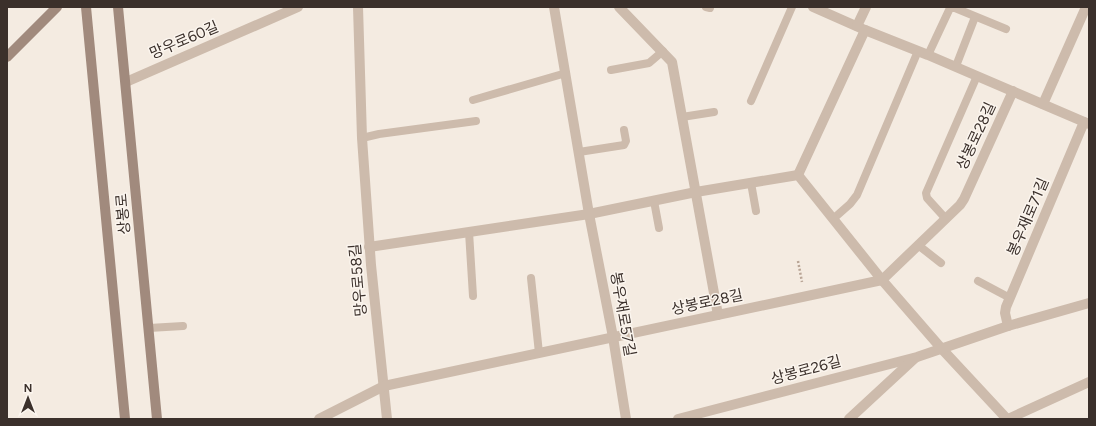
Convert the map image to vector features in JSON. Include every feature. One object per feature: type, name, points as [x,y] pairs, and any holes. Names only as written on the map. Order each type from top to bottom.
[{"type":"main road","points":[[7,58],[57,7]]},
{"type":"main road","name":"상봉로","points":[[86,7],[124,418]]},
{"type":"main road","name":"상봉로","points":[[118,7],[157,419]]},
{"type":"street","name":"망우로60길","points":[[126,82],[298,7]]},
{"type":"street","name":"망우로58길","points":[[358,7],[362,138],[369,247],[387,419]]},
{"type":"street","name":"봉우재로57길","points":[[554,7],[589,214],[613,337],[626,419]]},
{"type":"street","points":[[619,7],[672,62],[718,315]]},
{"type":"street","name":"봉우재로71길","points":[[813,7],[956,66],[1087,123],[1010,298],[1005,313],[1008,326]]},
{"type":"street","points":[[798,175],[861,28],[866,7]]},
{"type":"street","points":[[1043,104],[1086,7]]},
{"type":"street","name":"상봉로28길","points":[[320,419],[384,386],[882,280],[946,219],[964,199],[1013,91]]},
{"type":"street","points":[[369,247],[589,214],[696,192],[798,175]]},
{"type":"street","points":[[798,175],[882,280],[941,348],[1008,419],[1089,382]]},
{"type":"street","name":"상봉로26길","points":[[678,419],[917,357],[1008,326],[1089,303]]},
{"type":"street","points":[[849,419],[917,357]]},
{"type":"lane","points":[[751,101],[792,7]]},
{"type":"lane","points":[[928,55],[950,8],[955,8],[1006,29]]},
{"type":"lane","points":[[956,66],[975,17]]},
{"type":"lane","points":[[611,70],[649,63],[663,51]]},
{"type":"lane","points":[[833,219],[850,204],[857,195],[918,51]]},
{"type":"lane","points":[[473,100],[566,73]]},
{"type":"lane","points":[[946,219],[927,198],[926,192],[977,76]]},
{"type":"lane","points":[[682,116],[714,112]]},
{"type":"lane","points":[[362,138],[379,134],[476,121]]},
{"type":"lane","points":[[579,152],[624,145],[626,141],[624,130]]},
{"type":"lane","points":[[751,183],[756,211]]},
{"type":"lane","points":[[654,201],[659,228]]},
{"type":"lane","points":[[469,232],[473,296]]},
{"type":"lane","points":[[918,245],[941,263]]},
{"type":"lane","points":[[532,278],[539,353]]},
{"type":"lane","points":[[978,281],[1010,298]]},
{"type":"lane","points":[[149,328],[183,326]]},
{"type":"path","points":[[798,261],[805,296]]}]
